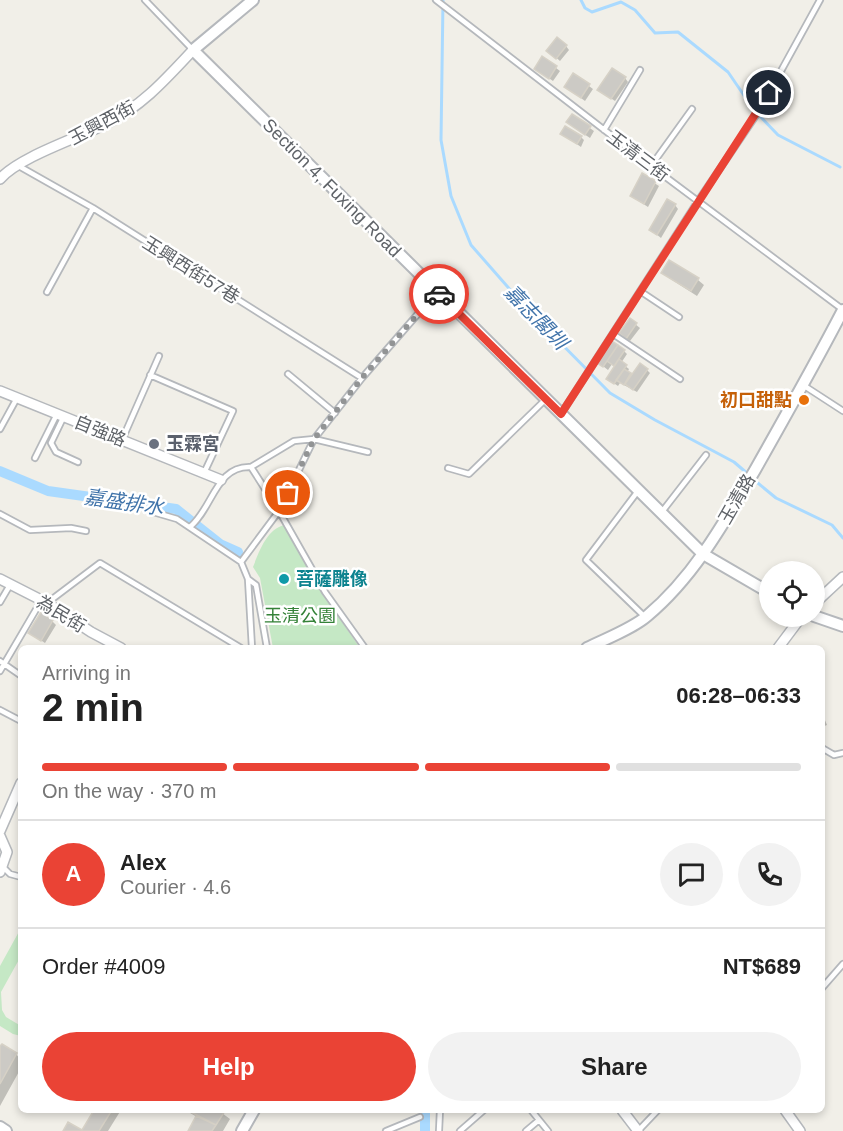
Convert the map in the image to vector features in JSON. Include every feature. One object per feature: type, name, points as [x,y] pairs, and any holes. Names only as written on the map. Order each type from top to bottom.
[{"type":"street","points":[[193,50],[253,0]]},
{"type":"street","name":"玉興西街","points":[[0,179],[17,165],[107,124],[137,106],[154,92],[193,50]]},
{"type":"street","name":"Section 4, Fuxing Road","points":[[193,50],[703,554],[759,586]]},
{"type":"street","name":"玉清路","points":[[593,645],[646,618],[703,554],[803,386],[843,310]]},
{"type":"street","name":"自強路","points":[[0,391],[221,480]]},
{"type":"street","points":[[825,594],[843,577]]},
{"type":"street","name":"為民街","points":[[0,579],[44,602],[115,645]]},
{"type":"street","points":[[825,620],[843,626]]},
{"type":"street","points":[[780,645],[794,627]]},
{"type":"street","points":[[0,831],[18,790]]},
{"type":"street","points":[[0,836],[7,852],[1,868]]},
{"type":"street","points":[[242,1131],[252,1113]]},
{"type":"street","points":[[624,1113],[638,1131]]},
{"type":"street","points":[[787,1113],[800,1131]]},
{"type":"street","points":[[0,1127],[6,1131]]},
{"type":"lane","points":[[145,0],[193,50]]},
{"type":"lane","name":"玉清三街","points":[[436,0],[843,310]]},
{"type":"lane","points":[[561,414],[698,201],[759,111],[820,0]]},
{"type":"lane","points":[[604,130],[640,70]]},
{"type":"lane","points":[[651,166],[692,109]]},
{"type":"lane","name":"玉興西街57巷","points":[[17,165],[93,208],[362,378]]},
{"type":"lane","points":[[47,292],[93,208]]},
{"type":"lane","points":[[640,291],[679,317]]},
{"type":"lane","points":[[241,562],[279,511],[314,439],[362,378],[437,292]]},
{"type":"lane","points":[[613,334],[680,379]]},
{"type":"lane","points":[[122,440],[159,356]]},
{"type":"lane","points":[[288,374],[335,413]]},
{"type":"lane","points":[[150,375],[232,411],[204,473]]},
{"type":"lane","points":[[803,386],[843,411]]},
{"type":"lane","points":[[0,429],[17,398]]},
{"type":"lane","points":[[448,468],[469,474],[546,399]]},
{"type":"lane","points":[[35,458],[61,415]]},
{"type":"lane","points":[[61,415],[51,443],[56,452],[78,462]]},
{"type":"lane","points":[[190,527],[199,520],[221,480],[240,467],[251,467],[294,441],[314,439],[368,452]]},
{"type":"lane","points":[[662,513],[706,455]]},
{"type":"lane","points":[[251,467],[326,592],[363,645]]},
{"type":"lane","points":[[638,491],[586,560],[646,618]]},
{"type":"lane","points":[[153,512],[177,519],[241,562],[249,579],[252,645]]},
{"type":"lane","points":[[0,514],[30,530],[70,528],[86,531]]},
{"type":"lane","points":[[0,671],[2,663],[44,602],[100,562],[236,645]]},
{"type":"lane","points":[[249,579],[256,585],[266,645]]},
{"type":"lane","points":[[0,602],[10,585]]},
{"type":"lane","points":[[91,632],[105,645]]},
{"type":"lane","points":[[2,663],[18,674]]},
{"type":"lane","points":[[0,710],[18,719]]},
{"type":"lane","points":[[825,750],[834,755],[843,753]]},
{"type":"lane","points":[[1,868],[18,876]]},
{"type":"lane","points":[[825,985],[843,964]]},
{"type":"lane","points":[[439,1131],[440,1113]]},
{"type":"lane","points":[[460,1131],[481,1113]]},
{"type":"lane","points":[[533,1113],[548,1131]]},
{"type":"lane","points":[[638,1131],[655,1113]]},
{"type":"lane","points":[[386,1131],[420,1117]]},
{"type":"lane","points":[[526,1131],[539,1120]]},
{"type":"green space","name":"玉清公園","points":[[285,525],[320,590],[358,645],[272,645],[260,578],[253,567],[261,548],[273,531]]},
{"type":"green space","points":[[18,933],[18,961],[1,992],[2,1010],[6,1017],[18,1024],[18,1035],[0,1026],[0,966]]},
{"type":"building","points":[[557,37],[567,45],[556,59],[546,51]]},
{"type":"building","points":[[542,56],[557,66],[549,79],[534,69]]},
{"type":"building","points":[[612,68],[626,77],[611,99],[597,90]]},
{"type":"building","points":[[573,73],[590,84],[581,98],[564,87]]},
{"type":"building","points":[[572,114],[591,126],[585,135],[566,122]]},
{"type":"building","points":[[565,126],[582,136],[577,144],[560,134]]},
{"type":"building","points":[[642,173],[656,181],[644,204],[630,196]]},
{"type":"building","points":[[667,199],[676,204],[657,235],[649,230]]},
{"type":"building","points":[[669,260],[699,278],[691,291],[661,273]]},
{"type":"building","points":[[630,318],[637,323],[626,339],[619,333]]},
{"type":"building","points":[[612,341],[618,345],[603,367],[597,363]]},
{"type":"building","points":[[618,345],[625,350],[614,366],[607,361]]},
{"type":"building","points":[[619,359],[627,365],[614,384],[606,379]]},
{"type":"building","points":[[640,363],[648,369],[633,390],[625,384]]},
{"type":"building","points":[[624,369],[631,373],[624,385],[616,380]]},
{"type":"building","points":[[41,612],[53,620],[41,641],[28,633]]},
{"type":"building","points":[[2,1044],[17,1053],[0,1084],[0,1046]]},
{"type":"building","points":[[92,1113],[110,1113],[99,1131],[63,1131],[68,1122],[82,1130]]},
{"type":"building","points":[[193,1113],[224,1113],[216,1125]]},
{"type":"building","points":[[196,1116],[216,1125],[212,1131],[188,1131]]},
{"type":"waterway","name":"嘉志閣圳","points":[[443,0],[441,140],[451,196],[471,245],[527,309],[610,393],[734,462],[748,474]]},
{"type":"waterway","points":[[581,0],[585,8],[592,12],[621,2],[635,10],[655,33],[678,32],[728,72],[754,110],[778,135],[840,167]]},
{"type":"waterway","name":"嘉盛排水","points":[[0,471],[48,491],[176,509],[220,544],[238,552]]},
{"type":"waterway","name":"嘉志閣圳","points":[[753,479],[776,498],[832,525],[843,538]]},
{"type":"waterway","points":[[425,1113],[425,1131]]},
{"type":"way so far","points":[[288,493],[314,439],[362,378],[437,292],[439,294]]},
{"type":"place","name":"初口甜點","points":[[804,400]]},
{"type":"place","name":"玉霖宮","points":[[154,444]]},
{"type":"place","name":"菩薩雕像","points":[[284,579]]},
{"type":"route","points":[[439,294],[561,414],[769,93]]}]
